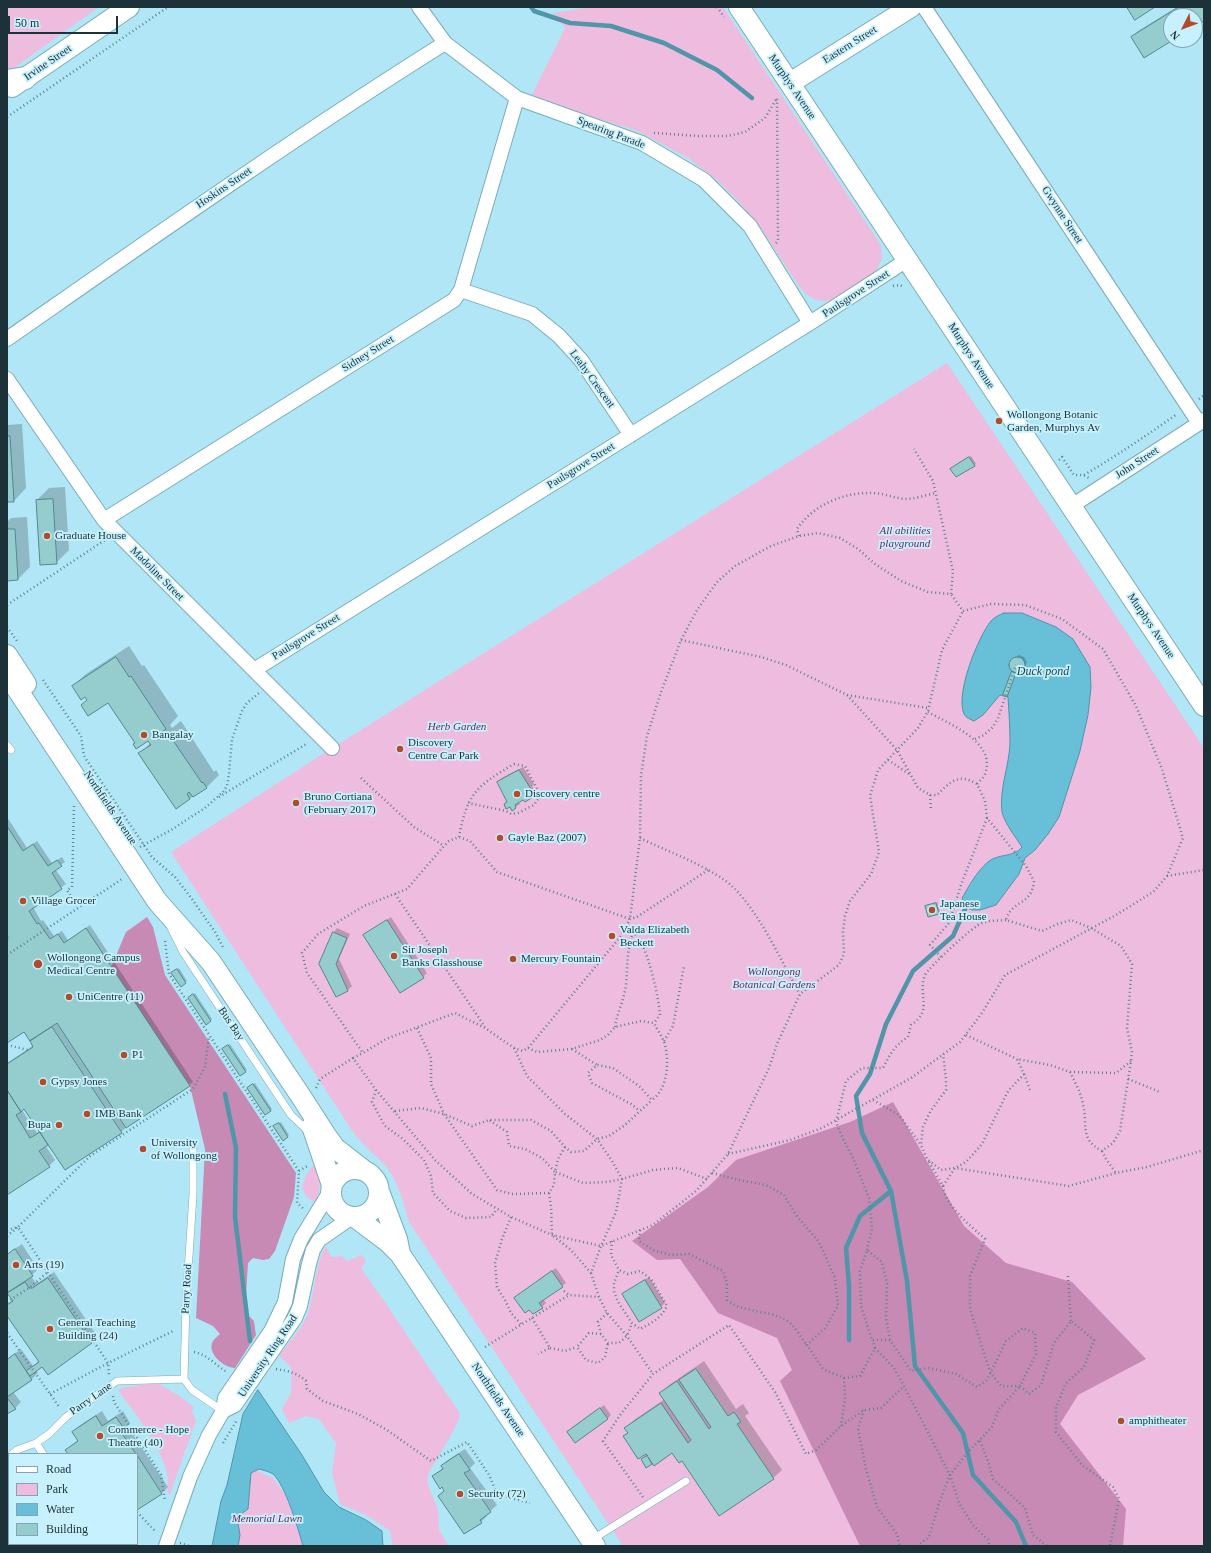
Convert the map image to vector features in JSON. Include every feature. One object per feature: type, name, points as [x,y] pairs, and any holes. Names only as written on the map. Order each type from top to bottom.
[{"type":"main road","name":"Irvine Street","points":[[7,91],[16,80],[129,7]]},
{"type":"main road","name":"Eastern Street","points":[[780,91],[911,7]]},
{"type":"main road","name":"Murphys Avenue","points":[[732,13],[780,91],[908,260],[1070,507],[1204,706]]},
{"type":"main road","name":"Northfields Avenue","points":[[12,649],[137,849],[199,935],[219,958],[307,1091],[327,1137],[336,1148],[362,1169]]},
{"type":"main road","name":"Northfields Avenue","points":[[7,674],[157,901],[219,958]]},
{"type":"main road","name":"Northfields Avenue","points":[[307,1091],[319,1148],[331,1187]]},
{"type":"main road","points":[[350,1169],[362,1169],[368,1172],[377,1181],[380,1194],[376,1206],[368,1214],[354,1218],[346,1216],[336,1208],[331,1196],[331,1187],[339,1175],[344,1171],[350,1169]]},
{"type":"main road","name":"Northfields Avenue","points":[[380,1194],[397,1239],[400,1254]]},
{"type":"main road","name":"Northfields Avenue","points":[[354,1218],[388,1242],[400,1254],[593,1543]]},
{"type":"street","name":"Spearing Parade","points":[[419,7],[445,43],[517,98],[642,143],[704,180],[750,226],[810,323]]},
{"type":"street","name":"Gwynne Street","points":[[924,7],[1189,406],[1202,421]]},
{"type":"street","name":"Hoskins Street","points":[[7,339],[219,190],[375,87],[445,43]]},
{"type":"street","name":"Sidney Street","points":[[104,520],[454,300],[461,290],[517,98]]},
{"type":"street","name":"Paulsgrove Street","points":[[254,670],[810,323],[908,260]]},
{"type":"street","name":"Leahy Crescent","points":[[461,290],[532,314],[559,336],[581,360],[630,435]]},
{"type":"street","name":"Madoline Street","points":[[7,379],[104,520],[332,748]]},
{"type":"street","name":"John Street","points":[[1070,507],[1202,421]]},
{"type":"street","name":"University Ring Road","points":[[166,1546],[195,1466],[209,1434],[222,1411],[225,1398],[271,1331],[284,1302],[293,1259],[301,1239],[331,1187]]},
{"type":"street","name":"University Ring Road","points":[[222,1411],[235,1405],[295,1318],[300,1306],[313,1250],[319,1240],[354,1218]]},
{"type":"lane","name":"Bus Bay","points":[[157,901],[183,952],[291,1115],[319,1148]]},
{"type":"lane","name":"Parry Road","points":[[184,1379],[186,1294],[193,1194],[194,1149]]},
{"type":"lane","points":[[184,1379],[192,1390],[222,1411]]},
{"type":"lane","name":"Parry Lane","points":[[13,1453],[17,1450],[36,1443],[49,1434],[66,1417],[117,1381],[184,1379]]},
{"type":"lane","points":[[36,1443],[42,1453]]},
{"type":"lane","points":[[593,1543],[648,1504],[686,1480]]},
{"type":"path","points":[[7,117],[168,7]]},
{"type":"path","points":[[717,7],[732,13]]},
{"type":"path","points":[[631,139],[653,133],[728,136],[745,132],[765,118],[780,91]]},
{"type":"path","points":[[764,250],[778,241],[780,91]]},
{"type":"path","points":[[890,286],[900,285],[905,288]]},
{"type":"path","points":[[1062,457],[1074,475],[1083,475],[1115,457],[1204,395]]},
{"type":"path","points":[[914,449],[933,481],[953,570],[951,594],[963,611]]},
{"type":"path","points":[[799,536],[797,529],[816,510],[833,500],[845,496],[860,493],[874,493],[907,499],[936,493]]},
{"type":"path","points":[[307,1091],[316,1090],[320,1079],[386,1039],[455,1013],[485,1028],[514,1048],[523,1051],[528,1048],[621,936],[630,919],[640,838],[641,776],[647,736],[661,692],[681,640],[697,610],[717,582],[735,566],[771,546],[799,536],[818,533],[840,538],[858,549],[875,564],[901,581],[928,592],[951,594]]},
{"type":"path","points":[[7,605],[106,539]]},
{"type":"path","points":[[353,1058],[376,1090],[435,1160],[472,1194],[511,1218],[552,1235],[601,1246],[653,1225],[696,1191],[728,1154],[769,1068],[777,1044],[800,994],[838,965],[844,954],[844,916],[850,901],[871,874],[879,852],[870,796],[878,770],[918,728],[928,712],[942,650],[963,611],[991,604],[1025,605],[1062,619],[1103,649],[1136,706],[1162,769],[1183,838],[1168,876],[1153,892],[1005,975],[982,1013],[960,1042],[910,1078],[836,1122],[790,1140],[728,1154]]},
{"type":"path","points":[[7,627],[12,649]]},
{"type":"path","points":[[681,640],[761,657],[786,665],[847,695],[928,708]]},
{"type":"path","points":[[975,739],[984,735],[994,727],[1016,665]]},
{"type":"path","points":[[43,680],[81,736],[84,756],[152,857],[175,876],[215,932],[219,958]]},
{"type":"path","points":[[216,799],[227,786],[232,739],[242,711],[247,703],[258,693],[264,698]]},
{"type":"path","points":[[847,695],[897,750],[918,788],[930,795],[937,795],[950,782],[959,779],[970,780],[977,784],[985,801],[987,818],[961,885],[949,923],[930,945],[941,957]]},
{"type":"path","points":[[928,712],[975,739],[982,748],[987,759],[985,774],[977,784]]},
{"type":"path","points":[[144,844],[171,830],[216,799],[308,743],[302,738]]},
{"type":"path","points":[[888,760],[910,774]]},
{"type":"path","points":[[459,837],[463,814],[468,803],[477,790],[489,779],[514,764],[525,766],[539,793],[538,799],[534,804],[518,813],[511,814],[506,811],[468,803]]},
{"type":"path","points":[[361,778],[414,827],[444,846]]},
{"type":"path","points":[[930,795],[931,810]]},
{"type":"path","points":[[74,804],[72,887],[67,890],[78,908]]},
{"type":"path","points":[[987,818],[1026,866],[1034,881],[1034,888],[1031,895],[1010,911],[1006,920]]},
{"type":"path","points":[[362,1053],[307,973],[302,953],[318,934],[364,906],[407,889],[449,842],[459,837],[470,841],[497,872],[630,919],[637,917],[708,870]]},
{"type":"path","points":[[640,838],[708,870],[733,887],[753,911],[800,994]]},
{"type":"path","points":[[1168,876],[1204,870]]},
{"type":"path","points":[[7,955],[124,877]]},
{"type":"path","points":[[395,894],[485,1028]]},
{"type":"path","points":[[990,1546],[988,1540],[973,1525],[959,1503],[950,1475],[894,1368],[875,1348],[861,1306],[860,1271],[872,1228],[869,1198],[853,1158],[836,1122],[846,1081],[862,1068],[883,1068],[893,1049],[908,1037],[911,1025],[919,1019],[923,1011],[922,984],[926,973],[941,957],[981,923],[1006,920],[1042,931],[1071,920],[1091,928],[1121,946],[1132,964],[1127,1028],[1132,1052],[1120,1130],[1114,1143],[1102,1151]]},
{"type":"path","points":[[627,924],[640,940],[646,955],[659,1003],[660,1015],[654,1023]]},
{"type":"path","points":[[528,1048],[537,1052],[572,1049],[600,1040],[608,1035],[615,1027],[623,1001],[626,985],[628,947],[633,933]]},
{"type":"path","points":[[664,1042],[673,1026],[684,966]]},
{"type":"path","points":[[394,1111],[420,1108],[444,1114],[472,1126],[489,1120],[531,1120],[551,1132],[571,1152],[584,1151],[597,1139],[609,1136],[624,1125],[658,1096],[666,1074],[667,1059],[664,1042],[654,1023],[641,1020],[615,1027]]},
{"type":"path","points":[[417,1028],[431,1058],[431,1084],[444,1114],[497,1190],[512,1194],[549,1193]]},
{"type":"path","points":[[966,1035],[1017,1059],[1050,1065],[1070,1072],[1116,1073],[1131,1061]]},
{"type":"path","points":[[7,1236],[90,1156],[193,1089],[205,1067],[209,1036],[299,1171],[297,1203]]},
{"type":"path","points":[[7,1045],[28,1050]]},
{"type":"path","points":[[514,1048],[527,1076],[565,1114],[597,1139],[622,1179],[616,1212],[601,1246],[592,1273]]},
{"type":"path","points":[[572,1049],[597,1066],[613,1068],[639,1086],[652,1100]]},
{"type":"path","points":[[921,1145],[923,1127],[930,1112],[946,1090],[943,1054]]},
{"type":"path","points":[[1017,1059],[1030,1090]]},
{"type":"path","points":[[597,1066],[588,1073],[592,1083],[632,1104],[640,1111]]},
{"type":"path","points":[[1070,1072],[1083,1104],[1086,1136],[1093,1146],[1102,1151],[1116,1173]]},
{"type":"path","points":[[943,1186],[955,1168],[966,1162],[982,1144],[1008,1091],[1024,1074]]},
{"type":"path","points":[[1128,1079],[1160,1092]]},
{"type":"path","points":[[376,1090],[372,1102],[386,1126],[403,1139],[424,1160],[431,1176],[433,1193],[450,1211],[466,1218],[491,1217],[497,1209]]},
{"type":"path","points":[[873,1100],[899,1114],[921,1145],[927,1159],[943,1186],[944,1194],[962,1218],[985,1239],[970,1276],[970,1310],[990,1372],[1001,1386],[1020,1386],[1029,1394],[1041,1384],[1054,1343],[1071,1321],[1068,1276]]},
{"type":"path","points":[[489,1120],[507,1132],[509,1146],[525,1149],[542,1158],[555,1172],[583,1183],[606,1182],[653,1170],[678,1168],[707,1179]]},
{"type":"path","points":[[565,1147],[558,1159],[554,1186],[549,1193],[552,1235],[571,1250],[592,1273],[599,1297],[607,1313],[626,1336],[653,1374]]},
{"type":"path","points":[[299,1171],[319,1148]]},
{"type":"path","points":[[927,1159],[941,1170],[955,1168],[1069,1186],[1116,1173],[1147,1167],[1204,1150]]},
{"type":"path","points":[[712,1173],[766,1185],[784,1195],[796,1215],[818,1242],[835,1278],[838,1306],[825,1328],[807,1345]]},
{"type":"path","points":[[511,1218],[502,1238],[495,1263],[497,1287],[511,1313],[521,1324]]},
{"type":"path","points":[[7,1230],[18,1227]]},
{"type":"path","points":[[18,1227],[108,1363],[110,1386],[114,1402],[161,1475],[165,1501]]},
{"type":"path","points":[[640,1230],[639,1241],[653,1250],[671,1255],[689,1254],[723,1271],[727,1284],[727,1300],[733,1305],[755,1312],[773,1315],[791,1324],[823,1369],[844,1378],[860,1376],[875,1348]]},
{"type":"path","points":[[612,1241],[611,1255],[619,1270],[628,1274],[640,1271],[646,1275],[651,1279],[667,1306],[663,1314],[652,1324],[640,1329],[632,1324],[618,1302],[614,1291],[614,1284],[619,1270]]},
{"type":"path","points":[[867,1250],[882,1262],[886,1284],[886,1318],[890,1340],[911,1371],[929,1368],[956,1374],[977,1387],[987,1380],[1006,1341],[1023,1328],[1035,1333],[1036,1354],[1020,1386],[999,1410],[992,1428],[968,1452],[950,1475],[939,1503],[929,1537],[917,1546]]},
{"type":"path","points":[[7,1302],[29,1288],[48,1272]]},
{"type":"path","points":[[564,1291],[569,1295],[599,1297]]},
{"type":"path","points":[[485,1347],[569,1295]]},
{"type":"path","points":[[576,1347],[586,1360],[598,1363],[605,1357],[608,1343],[601,1334],[598,1322],[607,1313]]},
{"type":"path","points":[[532,1318],[550,1348]]},
{"type":"path","points":[[1071,1321],[1094,1340],[1084,1367],[1066,1383],[1056,1407],[1056,1432],[1082,1465],[1113,1487],[1119,1500],[1110,1546]]},
{"type":"path","points":[[608,1343],[619,1343],[626,1336],[632,1324]]},
{"type":"path","points":[[648,1504],[603,1441],[620,1415],[653,1374],[729,1325],[775,1392],[806,1454],[816,1450],[841,1426],[864,1410],[880,1408],[904,1386]]},
{"type":"path","points":[[50,1394],[173,1331],[184,1350],[198,1352],[205,1355],[219,1368],[228,1373]]},
{"type":"path","points":[[7,1333],[66,1417]]},
{"type":"path","points":[[538,1354],[550,1348],[565,1351],[576,1347],[589,1333],[601,1334]]},
{"type":"path","points":[[872,1340],[890,1340]]},
{"type":"path","points":[[271,1368],[289,1370],[298,1374],[306,1381],[306,1389],[323,1401],[358,1414],[387,1430],[431,1461],[467,1442],[489,1475],[497,1494],[530,1503]]},
{"type":"path","points":[[841,1426],[845,1399],[844,1378]]},
{"type":"path","points":[[864,1410],[858,1429],[866,1469],[877,1507],[897,1534],[900,1546]]},
{"type":"path","points":[[221,1445],[238,1419]]},
{"type":"path","points":[[980,1441],[993,1479],[1025,1508],[1033,1535],[1047,1546]]},
{"type":"path","points":[[180,1546],[183,1536]]},
{"type":"green space","points":[[7,7],[99,7],[7,73]]},
{"type":"green space","points":[[592,7],[723,7],[881,245],[882,259],[875,272],[835,299],[825,301],[816,300],[807,295],[799,286],[762,230],[740,203],[716,179],[688,158],[638,131],[583,114],[532,95],[565,28],[553,13]]},
{"type":"green space","name":"Wollongong Botanical Gardens","points":[[947,363],[1204,748],[1204,1546],[623,1546],[409,1222],[399,1190],[392,1175],[382,1162],[353,1132],[171,852],[318,757]]},
{"type":"green space","points":[[318,1163],[320,1183],[316,1203],[307,1197],[302,1188],[307,1173]]},
{"type":"green space","points":[[326,1246],[331,1257],[342,1256],[347,1261],[362,1255],[366,1262],[361,1268],[460,1413],[458,1422],[429,1472],[427,1482],[438,1510],[439,1530],[449,1546],[393,1546],[390,1531],[366,1515],[340,1504],[332,1473],[336,1443],[319,1419],[306,1416],[289,1423],[282,1409],[291,1393],[291,1367],[279,1356],[306,1318],[312,1300],[319,1264]]},
{"type":"green space","points":[[159,1384],[181,1397],[194,1407],[192,1411],[196,1421],[170,1494],[168,1494],[167,1473],[153,1440],[118,1390],[126,1387]]},
{"type":"green space","name":"Memorial Lawn","points":[[253,1469],[273,1478],[286,1495],[303,1546],[236,1546],[247,1475]]},
{"type":"shaded area","points":[[147,917],[153,927],[165,975],[296,1173],[294,1197],[275,1251],[269,1259],[263,1260],[253,1258],[248,1263],[245,1312],[254,1321],[256,1335],[235,1368],[221,1363],[214,1355],[211,1346],[213,1341],[220,1334],[213,1326],[196,1318],[205,1149],[190,1086],[110,970],[126,932]]},
{"type":"shaded area","points":[[893,1102],[964,1226],[1006,1263],[1072,1282],[1146,1359],[1078,1395],[1060,1424],[1126,1509],[1123,1546],[860,1546],[780,1381],[792,1370],[777,1338],[718,1313],[680,1259],[657,1260],[632,1241],[708,1187],[736,1160],[850,1122]]},
{"type":"water","name":"Duck pond","points":[[1004,613],[1022,613],[1056,627],[1073,639],[1090,667],[1091,687],[1088,715],[1080,751],[1059,817],[1035,850],[1025,858],[1019,874],[996,905],[980,910],[972,910],[966,907],[962,898],[980,870],[992,859],[1015,853],[1022,847],[1003,816],[1001,804],[1010,744],[1008,697],[1000,695],[983,715],[974,721],[964,714],[962,705],[965,680],[974,652],[991,621]]},
{"type":"water","points":[[258,1390],[302,1455],[324,1492],[339,1507],[366,1520],[382,1531],[383,1546],[303,1546],[291,1508],[278,1480],[273,1474],[259,1469],[251,1473],[248,1509],[237,1517],[240,1535],[238,1546],[212,1546],[221,1501],[227,1485],[243,1414]]},
{"type":"building","points":[[1127,7],[1155,7],[1135,20]]},
{"type":"building","points":[[1204,7],[1204,21],[1203,8],[1177,8]]},
{"type":"building","points":[[1163,17],[1163,46],[1144,58],[1131,37]]},
{"type":"building","points":[[7,436],[10,436],[14,502],[7,502]]},
{"type":"building","points":[[969,457],[975,466],[956,477],[950,469]]},
{"type":"building","name":"Graduate House","points":[[53,499],[57,564],[40,565],[36,500]]},
{"type":"building","points":[[7,529],[15,529],[18,580],[7,581]]},
{"type":"building","name":"Bangalay","points":[[116,657],[129,677],[131,676],[166,729],[157,736],[159,740],[168,733],[207,788],[193,797],[189,792],[187,794],[190,799],[176,809],[138,753],[151,745],[148,741],[136,749],[133,744],[135,743],[108,703],[88,716],[81,705],[87,700],[85,697],[81,700],[72,686]]},
{"type":"building","points":[[1014,657],[1020,657],[1025,662],[1023,671],[1020,673],[1014,673],[1009,668],[1009,662]]},
{"type":"building","points":[[1012,671],[1016,673],[1007,697],[1003,695]]},
{"type":"building","name":"Discovery centre","points":[[519,770],[531,789],[529,790],[533,797],[525,802],[523,800],[515,805],[516,808],[512,811],[510,807],[506,809],[504,804],[507,802],[497,782]]},
{"type":"building","name":"UniCentre (11)","points":[[7,826],[23,851],[33,844],[48,866],[57,860],[62,866],[52,873],[62,889],[29,911],[37,924],[39,923],[50,939],[58,934],[64,943],[86,928],[190,1086],[126,1128],[57,1023],[30,1041],[24,1032],[7,1043]]},
{"type":"building","name":"Japanese Tea House","points":[[936,903],[939,914],[928,917],[925,906]]},
{"type":"building","name":"Sir Joseph Banks Glasshouse","points":[[387,920],[424,978],[400,993],[363,935]]},
{"type":"building","points":[[333,932],[347,938],[336,964],[348,991],[336,997],[319,964]]},
{"type":"building","points":[[177,969],[186,983],[181,987],[171,973]]},
{"type":"building","points":[[193,994],[211,1021],[206,1025],[188,998]]},
{"type":"building","points":[[52,1027],[122,1133],[65,1170],[24,1109],[21,1112],[7,1090],[7,1064],[33,1047],[30,1041]]},
{"type":"building","points":[[228,1045],[246,1072],[240,1076],[222,1049]]},
{"type":"building","points":[[253,1084],[271,1111],[265,1115],[247,1088]]},
{"type":"building","points":[[7,1090],[21,1112],[16,1115],[30,1138],[40,1132],[48,1145],[39,1151],[50,1167],[7,1195]]},
{"type":"building","points":[[279,1123],[288,1137],[283,1141],[273,1126]]},
{"type":"building","name":"Arts (19)","points":[[15,1249],[33,1276],[7,1293],[7,1255]]},
{"type":"building","points":[[552,1271],[563,1287],[539,1303],[543,1308],[533,1314],[529,1310],[525,1313],[514,1298]]},
{"type":"building","name":"General Teaching Building (24)","points":[[48,1278],[92,1343],[48,1375],[42,1367],[30,1376],[26,1371],[39,1362],[7,1316],[7,1305],[13,1301],[7,1293],[25,1282],[29,1288],[32,1288]]},
{"type":"building","points":[[645,1280],[662,1308],[639,1322],[622,1294]]},
{"type":"building","points":[[15,1354],[32,1380],[7,1397],[7,1360]]},
{"type":"building","points":[[696,1369],[728,1416],[734,1412],[741,1422],[737,1424],[774,1479],[719,1516],[682,1461],[679,1463],[672,1453],[654,1466],[648,1457],[652,1464],[646,1468],[641,1459],[648,1456],[646,1454],[638,1459],[623,1436],[628,1433],[624,1428],[661,1403],[688,1443],[691,1440],[659,1393],[677,1381],[709,1429],[711,1427],[679,1380]]},
{"type":"building","points":[[7,1398],[16,1409],[7,1414]]},
{"type":"building","points":[[600,1408],[608,1419],[575,1443],[567,1432]]},
{"type":"building","name":"Commerce - Hope Theatre (40)","points":[[96,1416],[102,1426],[116,1417],[125,1430],[121,1432],[135,1453],[67,1453],[65,1450],[78,1441],[72,1432]]},
{"type":"building","name":"Security (72)","points":[[459,1454],[470,1470],[464,1473],[491,1512],[480,1520],[482,1523],[464,1534],[438,1496],[444,1491],[442,1487],[440,1489],[432,1476],[443,1469],[441,1466]]},
{"type":"building","name":"Commerce - Hope Theatre (40)","points":[[138,1457],[162,1494],[138,1509]]},
{"type":"building","points":[[8,1520],[8,1545],[26,1545],[7,1546]]},
{"type":"building","points":[[62,1545],[104,1546],[63,1546]]},
{"type":"waterway","points":[[531,7],[534,11],[570,23],[611,26],[664,43],[717,70],[752,98]]},
{"type":"waterway","points":[[966,907],[953,936],[913,971],[886,1024],[870,1074],[856,1096],[862,1133],[891,1191],[907,1281],[915,1366],[963,1433],[973,1475],[1016,1522],[1026,1546]]},
{"type":"waterway","points":[[225,1094],[236,1148],[235,1217],[250,1341]]},
{"type":"waterway","points":[[849,1340],[849,1286],[846,1248],[860,1216],[891,1191]]},
{"type":"place","name":"Wollongong Botanic Garden, Murphys Av","points":[[999,421]]},
{"type":"place","name":"Graduate House","points":[[47,536]]},
{"type":"place","name":"Bangalay","points":[[144,735]]},
{"type":"place","name":"Discovery Centre Car Park","points":[[400,749]]},
{"type":"place","name":"Discovery centre","points":[[517,794]]},
{"type":"place","name":"Bruno Cortiana (February 2017)","points":[[296,803]]},
{"type":"place","name":"Gayle Baz (2007)","points":[[500,838]]},
{"type":"place","name":"Village Grocer","points":[[23,901]]},
{"type":"place","name":"Japanese Tea House","points":[[932,910]]},
{"type":"place","name":"Valda Elizabeth Beckett","points":[[612,936]]},
{"type":"place","name":"Sir Joseph Banks Glasshouse","points":[[394,956]]},
{"type":"place","name":"Mercury Fountain","points":[[513,959]]},
{"type":"place","name":"Wollongong Campus Medical Centre","points":[[38,964]]},
{"type":"place","name":"UniCentre (11)","points":[[69,997]]},
{"type":"place","name":"P1","points":[[124,1055]]},
{"type":"place","name":"Gypsy Jones","points":[[43,1082]]},
{"type":"place","name":"IMB Bank","points":[[87,1114]]},
{"type":"place","name":"Bupa","points":[[59,1125]]},
{"type":"place","name":"University of Wollongong","points":[[143,1149]]},
{"type":"place","name":"Arts (19)","points":[[16,1265]]},
{"type":"place","name":"General Teaching Building (24)","points":[[50,1329]]},
{"type":"place","name":"amphitheater","points":[[1121,1421]]},
{"type":"place","name":"Commerce - Hope Theatre (40)","points":[[100,1436]]},
{"type":"place","name":"Security (72)","points":[[460,1494]]},
{"type":"park label","name":"All abilities playground","points":[[905,537]]},
{"type":"park label","name":"Herb Garden","points":[[457,727]]}]
